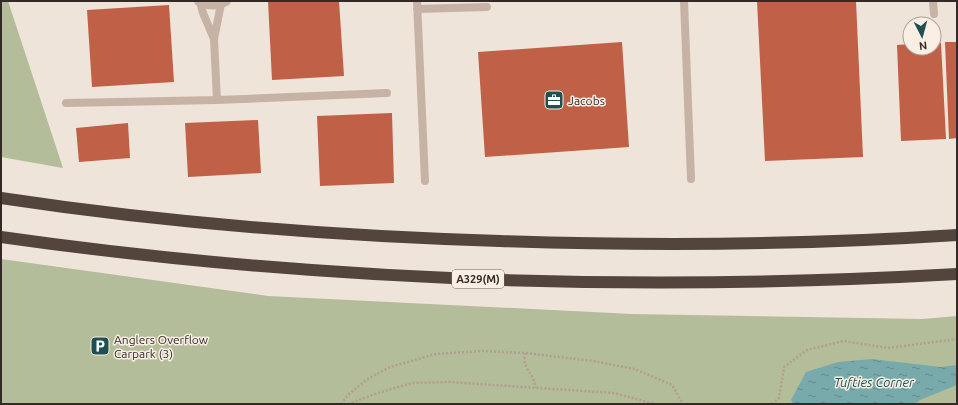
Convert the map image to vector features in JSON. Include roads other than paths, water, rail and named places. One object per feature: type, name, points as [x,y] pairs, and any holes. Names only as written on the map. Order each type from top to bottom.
[{"type":"highway","points":[[1,198],[193,222],[283,230],[452,240],[573,244],[732,245],[854,241],[957,235]]},
{"type":"highway","name":"A329(M)","points":[[1,237],[159,257],[221,263],[373,275],[546,282],[706,283],[799,281],[957,274]]},
{"type":"street","points":[[200,1],[214,5],[224,2]]},
{"type":"lane","points":[[200,1],[202,13],[214,39]]},
{"type":"lane","points":[[684,1],[691,179]]},
{"type":"lane","points":[[933,1],[934,14]]},
{"type":"lane","points":[[217,100],[214,39],[224,2]]},
{"type":"lane","points":[[425,181],[417,5],[487,7]]},
{"type":"lane","points":[[66,103],[217,100],[387,93]]},
{"type":"water","name":"Tufties Corner","points":[[872,359],[941,367],[957,365],[957,385],[920,400],[915,404],[793,404],[791,400],[806,372],[838,362]]},
{"type":"place","name":"Jacobs","points":[[554,100]]},
{"type":"place","name":"Anglers Overflow Carpark (3)","points":[[100,346]]}]
